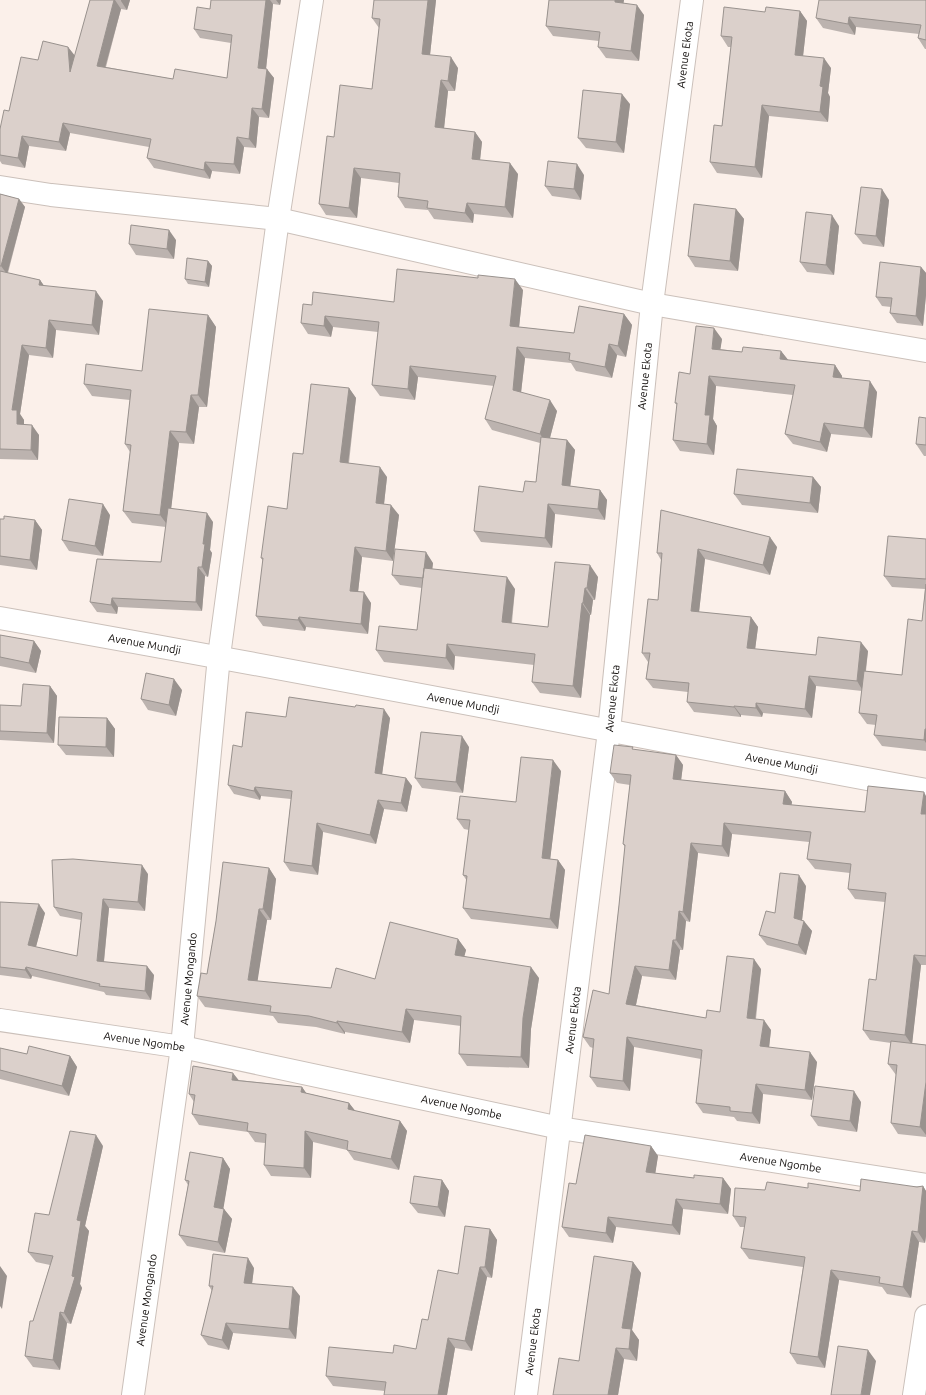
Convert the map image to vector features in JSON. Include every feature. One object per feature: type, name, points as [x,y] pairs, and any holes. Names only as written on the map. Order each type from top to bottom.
[{"type":"street","name":"Avenue Mongando","points":[[133,1395],[182,1047],[218,656],[278,219],[312,0]]},
{"type":"street","name":"Avenue Ekota","points":[[526,1395],[609,731],[652,304],[692,0]]},
{"type":"street","points":[[0,187],[51,195],[278,219],[652,304],[926,351]]},
{"type":"street","name":"Avenue Mundji","points":[[0,618],[218,656],[926,790]]},
{"type":"street","name":"Avenue Ngombe","points":[[0,1020],[182,1047],[560,1128],[926,1185]]},
{"type":"street","points":[[914,1395],[926,1316]]},
{"type":"building","points":[[90,0],[114,0],[97,66],[173,79],[175,69],[227,78],[232,35],[194,29],[197,7],[210,9],[211,0],[266,0],[258,68],[267,69],[262,109],[252,108],[249,139],[237,137],[234,164],[205,162],[204,170],[147,158],[151,139],[63,123],[59,142],[22,136],[18,158],[0,155],[0,129],[4,110],[9,111],[21,57],[38,60],[43,41],[68,47],[70,72]]},
{"type":"building","points":[[374,0],[428,0],[422,54],[451,57],[448,81],[441,80],[435,127],[475,132],[472,159],[510,163],[505,207],[467,203],[465,213],[427,208],[428,201],[398,197],[400,173],[354,168],[349,208],[319,204],[327,136],[334,137],[340,85],[372,89],[380,19],[372,18]]},
{"type":"building","points":[[549,0],[615,0],[615,2],[637,5],[631,51],[598,47],[600,32],[546,26]]},
{"type":"building","points":[[819,0],[926,0],[926,40],[918,38],[921,25],[849,17],[848,24],[816,18]]},
{"type":"building","points":[[724,7],[765,12],[766,7],[800,11],[795,55],[824,58],[820,86],[823,87],[820,112],[762,105],[755,167],[710,162],[714,125],[722,126],[732,37],[721,36]]},
{"type":"building","points":[[583,90],[622,94],[616,142],[578,138]]},
{"type":"building","points":[[548,161],[577,164],[574,189],[545,186]]},
{"type":"building","points":[[861,187],[882,189],[876,236],[855,234]]},
{"type":"building","points":[[0,194],[19,199],[1,266],[0,266]]},
{"type":"building","points":[[694,204],[736,209],[730,261],[688,256]]},
{"type":"building","points":[[806,212],[832,215],[826,265],[800,262]]},
{"type":"building","points":[[131,225],[169,230],[167,249],[129,244]]},
{"type":"building","points":[[187,258],[208,261],[205,282],[185,279]]},
{"type":"building","points":[[880,262],[921,267],[916,316],[890,313],[892,298],[876,297]]},
{"type":"building","points":[[397,269],[478,278],[478,275],[515,279],[510,326],[574,333],[579,306],[624,314],[618,346],[609,344],[605,367],[569,360],[570,353],[517,347],[513,390],[550,400],[540,434],[485,419],[496,376],[410,366],[408,389],[372,385],[379,322],[325,316],[324,326],[301,323],[303,304],[312,305],[313,292],[394,302]]},
{"type":"building","points":[[0,271],[40,280],[39,285],[96,291],[92,325],[49,320],[46,348],[22,345],[12,410],[17,410],[17,424],[32,425],[31,450],[0,449]]},
{"type":"building","points":[[149,309],[208,315],[198,395],[191,395],[186,432],[170,431],[160,515],[123,511],[131,445],[125,444],[131,390],[84,384],[86,364],[142,371]]},
{"type":"building","points":[[696,326],[714,328],[712,349],[742,352],[743,347],[781,351],[780,359],[835,365],[833,377],[870,381],[864,428],[824,423],[820,442],[785,434],[795,385],[709,376],[705,415],[710,415],[707,444],[673,440],[677,403],[675,403],[679,372],[690,374]]},
{"type":"building","points":[[311,384],[349,388],[340,462],[380,467],[376,503],[391,505],[386,551],[355,547],[350,591],[364,592],[361,624],[299,617],[298,620],[256,616],[263,558],[261,558],[268,506],[287,509],[293,453],[303,454]]},
{"type":"building","points":[[919,417],[926,418],[926,445],[916,444]]},
{"type":"building","points":[[541,437],[567,440],[562,485],[600,490],[598,509],[548,504],[545,538],[474,531],[479,486],[523,492],[525,481],[536,482]]},
{"type":"building","points":[[737,469],[813,477],[810,503],[734,494]]},
{"type":"building","points":[[69,499],[103,504],[95,546],[62,540]]},
{"type":"building","points":[[168,508],[207,513],[202,567],[198,567],[196,602],[112,598],[111,605],[90,602],[97,559],[161,562]]},
{"type":"building","points":[[661,510],[770,537],[763,565],[698,549],[691,611],[751,617],[747,648],[816,655],[818,637],[861,642],[857,681],[809,676],[805,709],[756,703],[756,708],[687,702],[689,683],[646,679],[650,653],[642,653],[648,599],[658,600],[662,553],[657,553]]},
{"type":"building","points":[[4,516],[35,520],[30,560],[0,556],[0,519],[4,519]]},
{"type":"building","points":[[888,536],[926,539],[926,579],[884,576]]},
{"type":"building","points":[[395,549],[426,552],[423,578],[392,575]]},
{"type":"building","points":[[555,562],[590,565],[587,588],[585,588],[582,603],[573,686],[532,682],[535,654],[447,644],[446,658],[376,650],[379,626],[417,630],[424,568],[507,577],[502,622],[548,627]]},
{"type":"building","points":[[926,584],[926,729],[924,740],[874,735],[877,715],[859,713],[864,671],[902,675],[908,619],[922,621]]},
{"type":"building","points":[[0,635],[34,641],[29,663],[0,657]]},
{"type":"building","points":[[146,673],[174,679],[169,705],[141,699]]},
{"type":"building","points":[[23,684],[50,686],[47,733],[0,731],[0,705],[21,706]]},
{"type":"building","points":[[289,697],[355,707],[356,705],[384,709],[375,773],[406,778],[401,803],[378,800],[370,835],[317,823],[312,866],[284,862],[292,791],[255,787],[254,791],[228,785],[233,745],[242,747],[246,712],[286,717]]},
{"type":"building","points":[[59,717],[107,718],[106,747],[58,745]]},
{"type":"building","points":[[421,732],[462,736],[456,782],[415,778]]},
{"type":"building","points":[[614,745],[676,755],[673,779],[785,791],[783,804],[865,812],[868,786],[924,792],[921,814],[926,814],[926,956],[914,955],[905,1035],[863,1030],[869,979],[876,980],[886,893],[848,889],[851,864],[807,859],[811,832],[724,823],[722,846],[691,843],[683,912],[679,911],[676,940],[673,940],[669,970],[635,966],[626,1004],[706,1018],[707,1010],[720,1012],[727,956],[754,959],[747,1018],[764,1020],[760,1046],[810,1052],[805,1090],[756,1084],[752,1113],[730,1111],[730,1107],[696,1103],[702,1050],[627,1037],[623,1081],[590,1077],[594,1039],[583,1037],[593,990],[609,994],[631,775],[610,773]]},
{"type":"building","points":[[521,757],[553,760],[542,858],[558,860],[550,919],[463,908],[467,876],[463,875],[470,820],[457,819],[460,796],[516,802]]},
{"type":"building","points":[[73,859],[142,865],[138,902],[103,899],[97,961],[147,966],[145,991],[99,986],[100,984],[26,967],[25,970],[0,967],[0,902],[39,904],[28,945],[77,956],[82,913],[54,907],[52,860]]},
{"type":"building","points":[[223,862],[269,868],[263,909],[259,909],[248,980],[331,988],[336,968],[375,979],[390,922],[458,939],[455,955],[531,967],[523,1018],[521,1057],[459,1054],[461,1016],[406,1009],[402,1032],[337,1021],[337,1023],[309,1016],[270,1012],[271,1006],[197,996],[201,973],[207,974],[216,921]]},
{"type":"building","points":[[780,873],[799,875],[794,918],[804,921],[798,945],[759,935],[766,911],[775,913]]},
{"type":"building","points":[[891,1041],[926,1045],[926,1082],[920,1127],[891,1123],[897,1065],[888,1064]]},
{"type":"building","points":[[29,1046],[70,1056],[62,1086],[0,1070],[0,1048],[27,1054]]},
{"type":"building","points":[[193,1066],[233,1073],[232,1080],[302,1087],[301,1092],[349,1103],[348,1109],[400,1121],[391,1159],[347,1150],[348,1141],[305,1131],[304,1168],[264,1165],[266,1134],[247,1131],[248,1123],[192,1114],[195,1095],[189,1094]]},
{"type":"building","points":[[815,1086],[854,1091],[850,1121],[811,1116]]},
{"type":"building","points":[[70,1131],[96,1135],[77,1220],[81,1221],[72,1276],[75,1277],[64,1313],[60,1312],[53,1360],[25,1356],[30,1321],[33,1321],[53,1256],[28,1252],[35,1213],[49,1215]]},
{"type":"building","points":[[585,1135],[651,1146],[646,1172],[694,1178],[694,1175],[723,1178],[720,1204],[676,1199],[672,1225],[608,1217],[606,1233],[562,1227],[569,1183],[576,1184]]},
{"type":"building","points":[[190,1152],[223,1158],[214,1207],[224,1209],[218,1242],[179,1235],[189,1181],[185,1180]]},
{"type":"building","points":[[414,1176],[442,1180],[438,1207],[410,1203]]},
{"type":"building","points":[[861,1179],[917,1187],[923,1186],[918,1232],[912,1231],[903,1287],[879,1283],[880,1277],[831,1270],[818,1357],[790,1353],[805,1257],[741,1248],[746,1217],[733,1216],[735,1188],[765,1190],[767,1182],[808,1188],[808,1183],[860,1191]]},
{"type":"building","points":[[465,1226],[490,1229],[485,1267],[480,1267],[465,1341],[448,1338],[438,1395],[384,1395],[386,1382],[326,1376],[329,1347],[393,1353],[394,1345],[416,1349],[422,1319],[428,1320],[438,1270],[458,1274]]},
{"type":"building","points":[[213,1254],[248,1258],[244,1283],[293,1287],[289,1329],[226,1323],[222,1340],[201,1335],[213,1286],[209,1286]]},
{"type":"building","points":[[594,1256],[633,1262],[622,1328],[631,1329],[629,1349],[616,1348],[608,1395],[553,1395],[559,1358],[579,1361]]},
{"type":"building","points":[[838,1346],[868,1350],[861,1395],[831,1395]]}]
